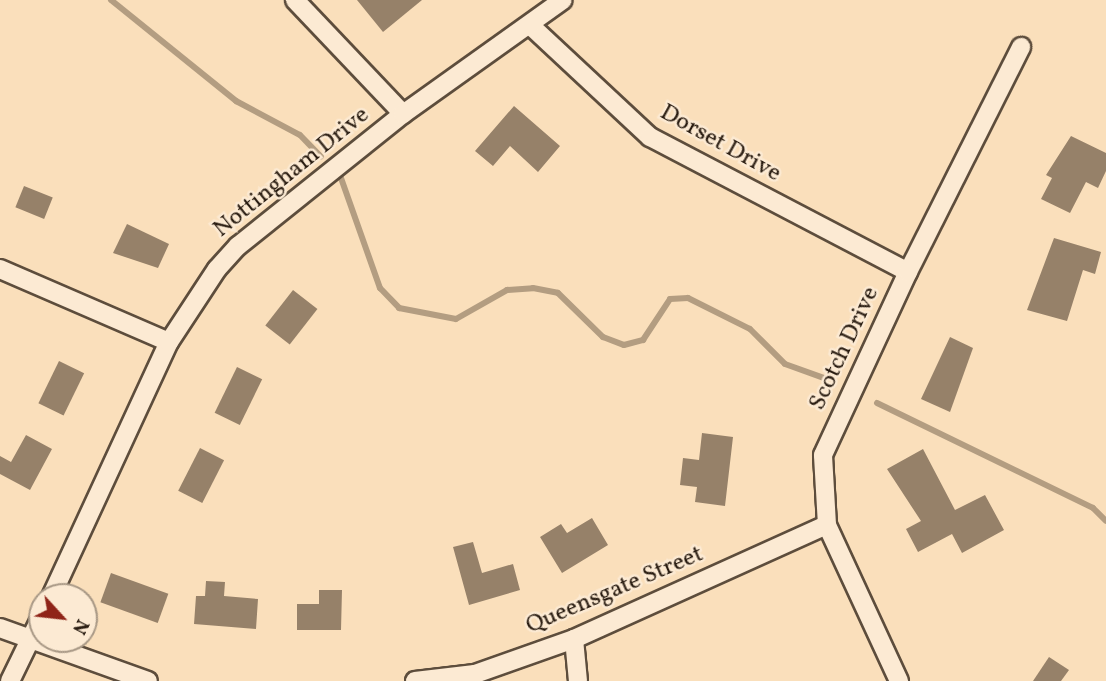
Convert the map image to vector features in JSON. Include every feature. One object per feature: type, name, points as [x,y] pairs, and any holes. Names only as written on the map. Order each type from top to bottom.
[{"type":"street","points":[[295,0],[403,114]]},
{"type":"street","name":"Nottingham Drive","points":[[57,583],[169,342],[201,289],[238,246],[403,114],[531,26],[563,0]]},
{"type":"street","name":"Dorset Drive","points":[[531,26],[650,137],[908,272]]},
{"type":"street","name":"Scotch Drive","points":[[899,681],[827,525],[823,455],[908,272],[1021,47]]},
{"type":"street","points":[[0,268],[169,342]]},
{"type":"street","name":"Queensgate Street","points":[[415,681],[475,674],[574,639],[827,525]]},
{"type":"street","points":[[0,628],[28,639]]},
{"type":"street","points":[[574,639],[578,681]]},
{"type":"street","points":[[10,681],[28,644]]},
{"type":"street","points":[[67,653],[148,681]]},
{"type":"building","points":[[357,0],[422,0],[383,32]]},
{"type":"building","points":[[514,106],[560,146],[538,172],[510,146],[493,166],[475,151]]},
{"type":"building","points":[[1071,136],[1106,153],[1106,171],[1098,188],[1086,182],[1070,213],[1041,199],[1052,178],[1046,175]]},
{"type":"building","points":[[24,186],[53,198],[44,219],[15,207]]},
{"type":"building","points":[[127,224],[169,244],[158,268],[113,253]]},
{"type":"building","points":[[1054,238],[1101,252],[1095,274],[1083,270],[1067,321],[1027,310]]},
{"type":"building","points":[[293,290],[317,309],[290,345],[265,325]]},
{"type":"building","points":[[950,337],[973,348],[950,412],[921,399]]},
{"type":"building","points":[[59,361],[84,373],[64,416],[38,403]]},
{"type":"building","points":[[237,367],[262,379],[240,425],[215,413]]},
{"type":"building","points":[[702,433],[733,437],[725,506],[695,502],[697,487],[680,485],[683,458],[699,460]]},
{"type":"building","points":[[26,435],[52,449],[30,490],[0,474],[0,456],[11,462]]},
{"type":"building","points":[[200,448],[224,460],[202,503],[178,491]]},
{"type":"building","points":[[923,449],[955,510],[985,495],[1004,530],[962,553],[952,534],[918,552],[906,529],[921,521],[887,469]]},
{"type":"building","points":[[592,518],[608,545],[562,573],[540,537],[561,524],[567,533]]},
{"type":"building","points":[[473,542],[482,573],[513,564],[520,590],[469,605],[453,547]]},
{"type":"building","points":[[111,573],[168,594],[158,623],[100,602]]},
{"type":"building","points":[[206,581],[225,582],[224,596],[258,599],[256,629],[194,624],[196,596],[205,596]]},
{"type":"building","points":[[319,590],[342,590],[341,630],[297,630],[297,604],[319,604]]},
{"type":"building","points":[[1049,657],[1069,670],[1061,681],[1033,681]]},
{"type":"waterway","points":[[111,0],[236,101],[300,135],[321,157]]},
{"type":"waterway","points":[[341,178],[380,288],[399,308],[456,319],[507,290],[533,288],[558,293],[603,337],[624,345],[643,340],[670,299],[688,298],[750,329],[785,364],[824,378]]},
{"type":"waterway","points":[[877,403],[1093,508],[1106,521]]}]
